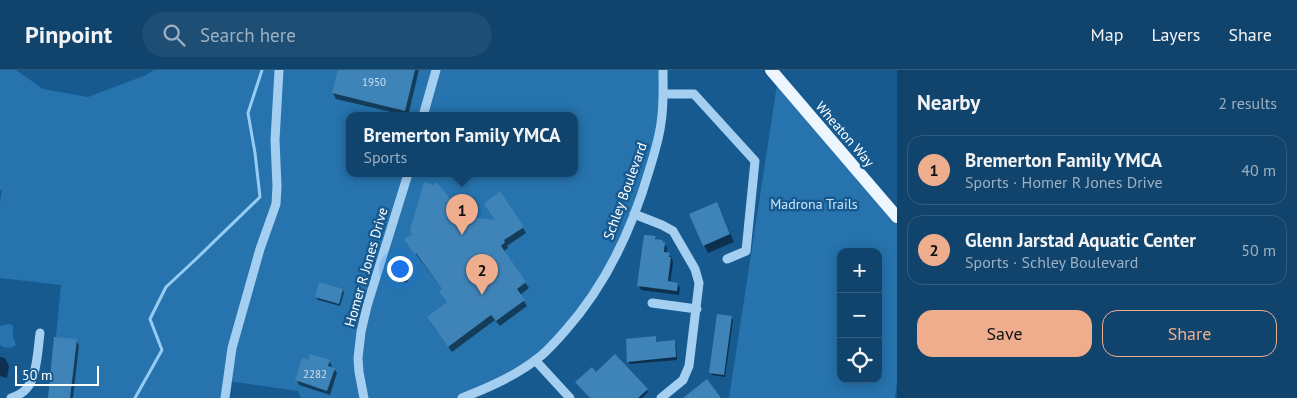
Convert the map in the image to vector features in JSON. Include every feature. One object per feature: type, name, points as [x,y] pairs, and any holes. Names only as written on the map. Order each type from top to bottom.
[{"type":"main road","name":"Wheaton Way","points":[[771,70],[897,217]]},
{"type":"street","points":[[225,398],[232,348],[260,249],[276,204],[275,140],[279,70]]},
{"type":"street","points":[[425,112],[436,70]]},
{"type":"street","name":"Schley Boulevard","points":[[462,398],[498,383],[535,360],[557,340],[588,304],[606,274],[643,192],[658,142],[661,123],[663,70]]},
{"type":"street","points":[[663,94],[694,94],[755,161],[746,252],[727,259]]},
{"type":"street","name":"Homer R Jones Drive","points":[[364,398],[358,358],[361,332],[367,306],[407,177]]},
{"type":"street","points":[[634,214],[673,231],[695,269],[699,283],[690,366],[683,380],[661,398]]},
{"type":"street","points":[[652,303],[697,309]]},
{"type":"street","points":[[11,398],[20,394],[29,386],[34,374],[40,333]]},
{"type":"street","points":[[535,360],[570,398]]},
{"type":"green space","points":[[0,70],[16,70],[43,89],[88,97],[146,75],[154,70],[663,70],[663,105],[643,192],[606,274],[543,354],[462,398],[301,398],[298,391],[228,381],[225,398],[50,398],[61,285],[0,278],[0,203],[2,190],[0,190]]},
{"type":"green space","name":"Madrona Trails","points":[[778,78],[897,217],[897,381],[895,398],[729,398]]},
{"type":"green space","points":[[10,324],[13,326],[13,337],[16,345],[10,348],[3,347],[0,345],[0,326]]},
{"type":"building","points":[[338,70],[415,70],[405,111],[332,93]]},
{"type":"building","points":[[424,182],[434,185],[437,182],[450,199],[457,200],[470,217],[495,220],[484,204],[500,191],[524,227],[504,240],[505,242],[501,246],[526,282],[517,289],[525,300],[496,321],[491,315],[448,347],[427,317],[447,302],[439,291],[442,289],[404,239],[412,234],[410,230]]},
{"type":"building","points":[[717,202],[730,234],[703,246],[689,214]]},
{"type":"building","points":[[644,235],[656,236],[655,239],[665,242],[664,252],[670,253],[669,257],[671,257],[668,281],[678,283],[677,291],[637,286]]},
{"type":"building","points":[[399,262],[411,266],[405,281],[393,276]]},
{"type":"building","points":[[319,282],[343,289],[339,304],[315,297]]},
{"type":"building","points":[[717,314],[732,316],[724,375],[709,373]]},
{"type":"building","points":[[656,336],[656,342],[675,340],[676,357],[627,362],[626,339]]},
{"type":"building","points":[[54,337],[77,339],[70,398],[48,398]]},
{"type":"building","points":[[310,354],[330,360],[328,366],[335,368],[327,391],[295,380],[302,358],[308,360]]},
{"type":"building","points":[[615,354],[648,389],[638,398],[590,398],[575,382],[592,367],[596,372]]},
{"type":"building","points":[[707,379],[721,398],[683,398]]},
{"type":"waterway","points":[[135,398],[162,350],[150,319],[166,287],[260,197],[248,113],[262,70]]},
{"type":"place","name":"Bremerton Family YMCA","points":[[462,235]]},
{"type":"place","name":"Glenn Jarstad Aquatic Center","points":[[482,295]]}]
